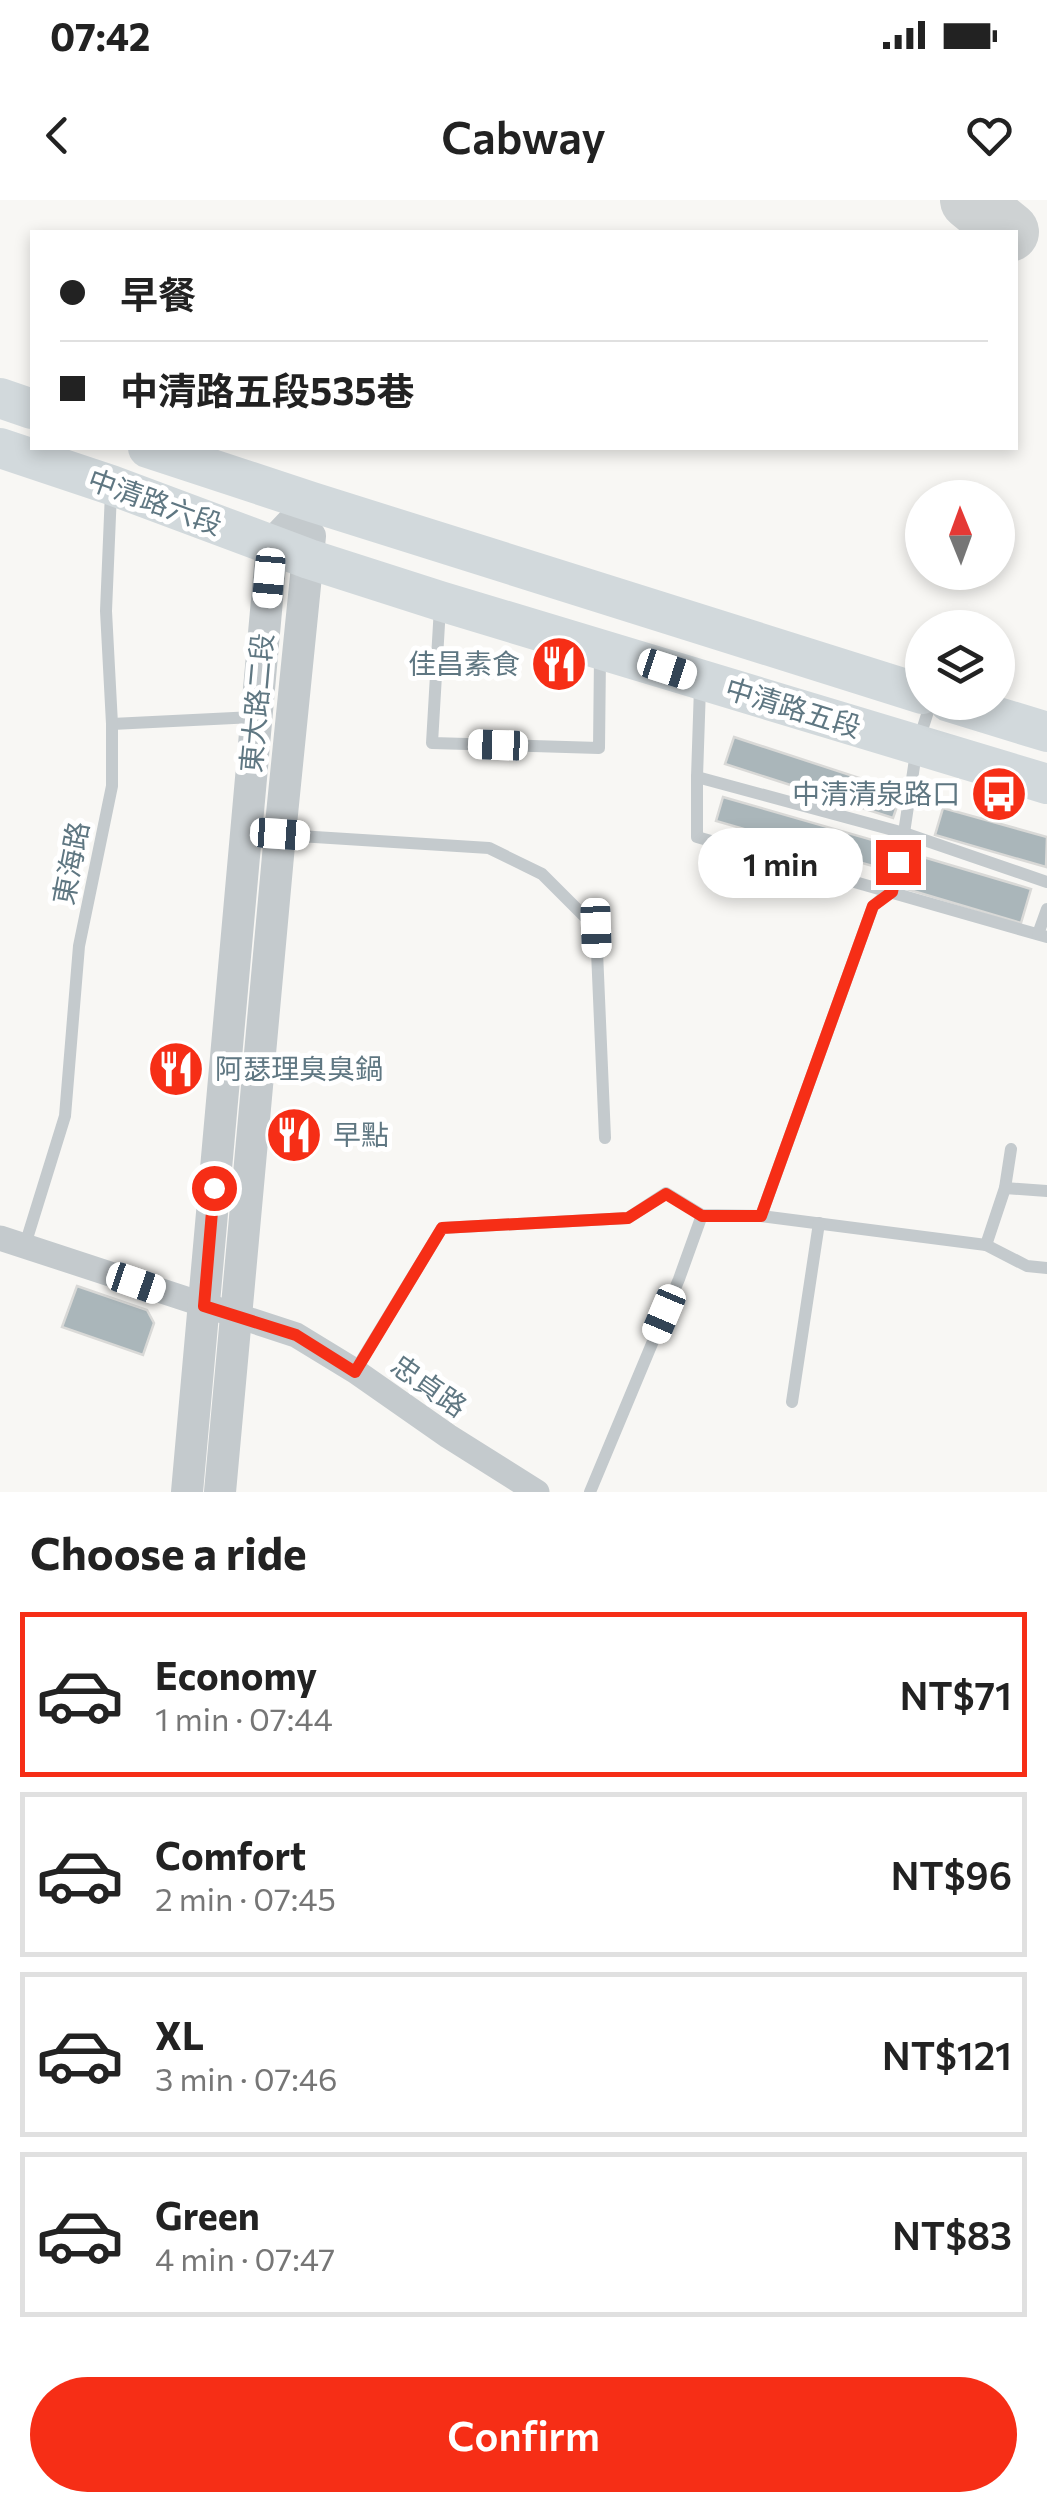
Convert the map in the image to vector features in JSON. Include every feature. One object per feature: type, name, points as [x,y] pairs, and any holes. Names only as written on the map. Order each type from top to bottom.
[{"type":"main road","points":[[0,398],[30,408]]},
{"type":"main road","name":"中清路六段","points":[[0,448],[309,560]]},
{"type":"main road","name":"中清路六段","points":[[154,450],[312,502]]},
{"type":"main road","name":"中清路五段","points":[[312,502],[905,689]]},
{"type":"main road","name":"中清路五段","points":[[309,560],[1047,784]]},
{"type":"main road","points":[[1008,720],[1047,732]]},
{"type":"street","points":[[272,544],[312,502]]},
{"type":"street","name":"東大路二段","points":[[220,1492],[312,502]]},
{"type":"street","name":"東大路二段","points":[[187,1492],[272,544]]},
{"type":"street","name":"忠貞路","points":[[12,1241],[296,1335],[523,1488]]},
{"type":"lane","name":"東海路","points":[[12,1241],[64,1116],[80,946],[112,786],[106,612],[111,486]]},
{"type":"lane","points":[[440,601],[432,743],[599,748],[600,649]]},
{"type":"lane","points":[[700,680],[697,837],[1042,935],[1047,909]]},
{"type":"lane","points":[[112,724],[256,717]]},
{"type":"lane","points":[[761,1216],[873,906],[892,892],[917,746],[925,720]]},
{"type":"lane","points":[[697,777],[904,833],[1047,882]]},
{"type":"lane","points":[[280,834],[489,848],[542,874],[596,928],[605,1138]]},
{"type":"lane","points":[[986,1246],[1005,1188],[1011,1149]]},
{"type":"lane","points":[[1005,1188],[1047,1191]]},
{"type":"lane","points":[[355,1372],[442,1228],[628,1218],[666,1194],[702,1216],[761,1216],[986,1246],[1027,1266],[1047,1268]]},
{"type":"lane","points":[[590,1492],[702,1216]]},
{"type":"lane","points":[[792,1402],[818,1223]]},
{"type":"building","points":[[734,737],[902,792],[893,818],[725,764]]},
{"type":"building","points":[[723,797],[890,845],[883,869],[716,821]]},
{"type":"building","points":[[943,808],[1047,837],[1046,867],[935,835]]},
{"type":"building","points":[[913,854],[1031,889],[1021,923],[903,888]]},
{"type":"building","points":[[77,1286],[147,1310],[154,1323],[143,1355],[62,1327]]},
{"type":"taxiway","points":[[970,200],[1007,230]]},
{"type":"place","name":"佳昌素食","points":[[559,664]]},
{"type":"place","name":"中清清泉路口","points":[[999,794]]},
{"type":"place","name":"阿瑟理臭臭鍋","points":[[176,1069]]},
{"type":"place","name":"早點","points":[[294,1135]]},
{"type":"route","points":[[214,1188],[204,1306],[296,1335],[355,1372],[442,1228],[628,1218],[666,1194],[702,1216],[761,1216],[873,906],[892,892],[898,862]]}]
